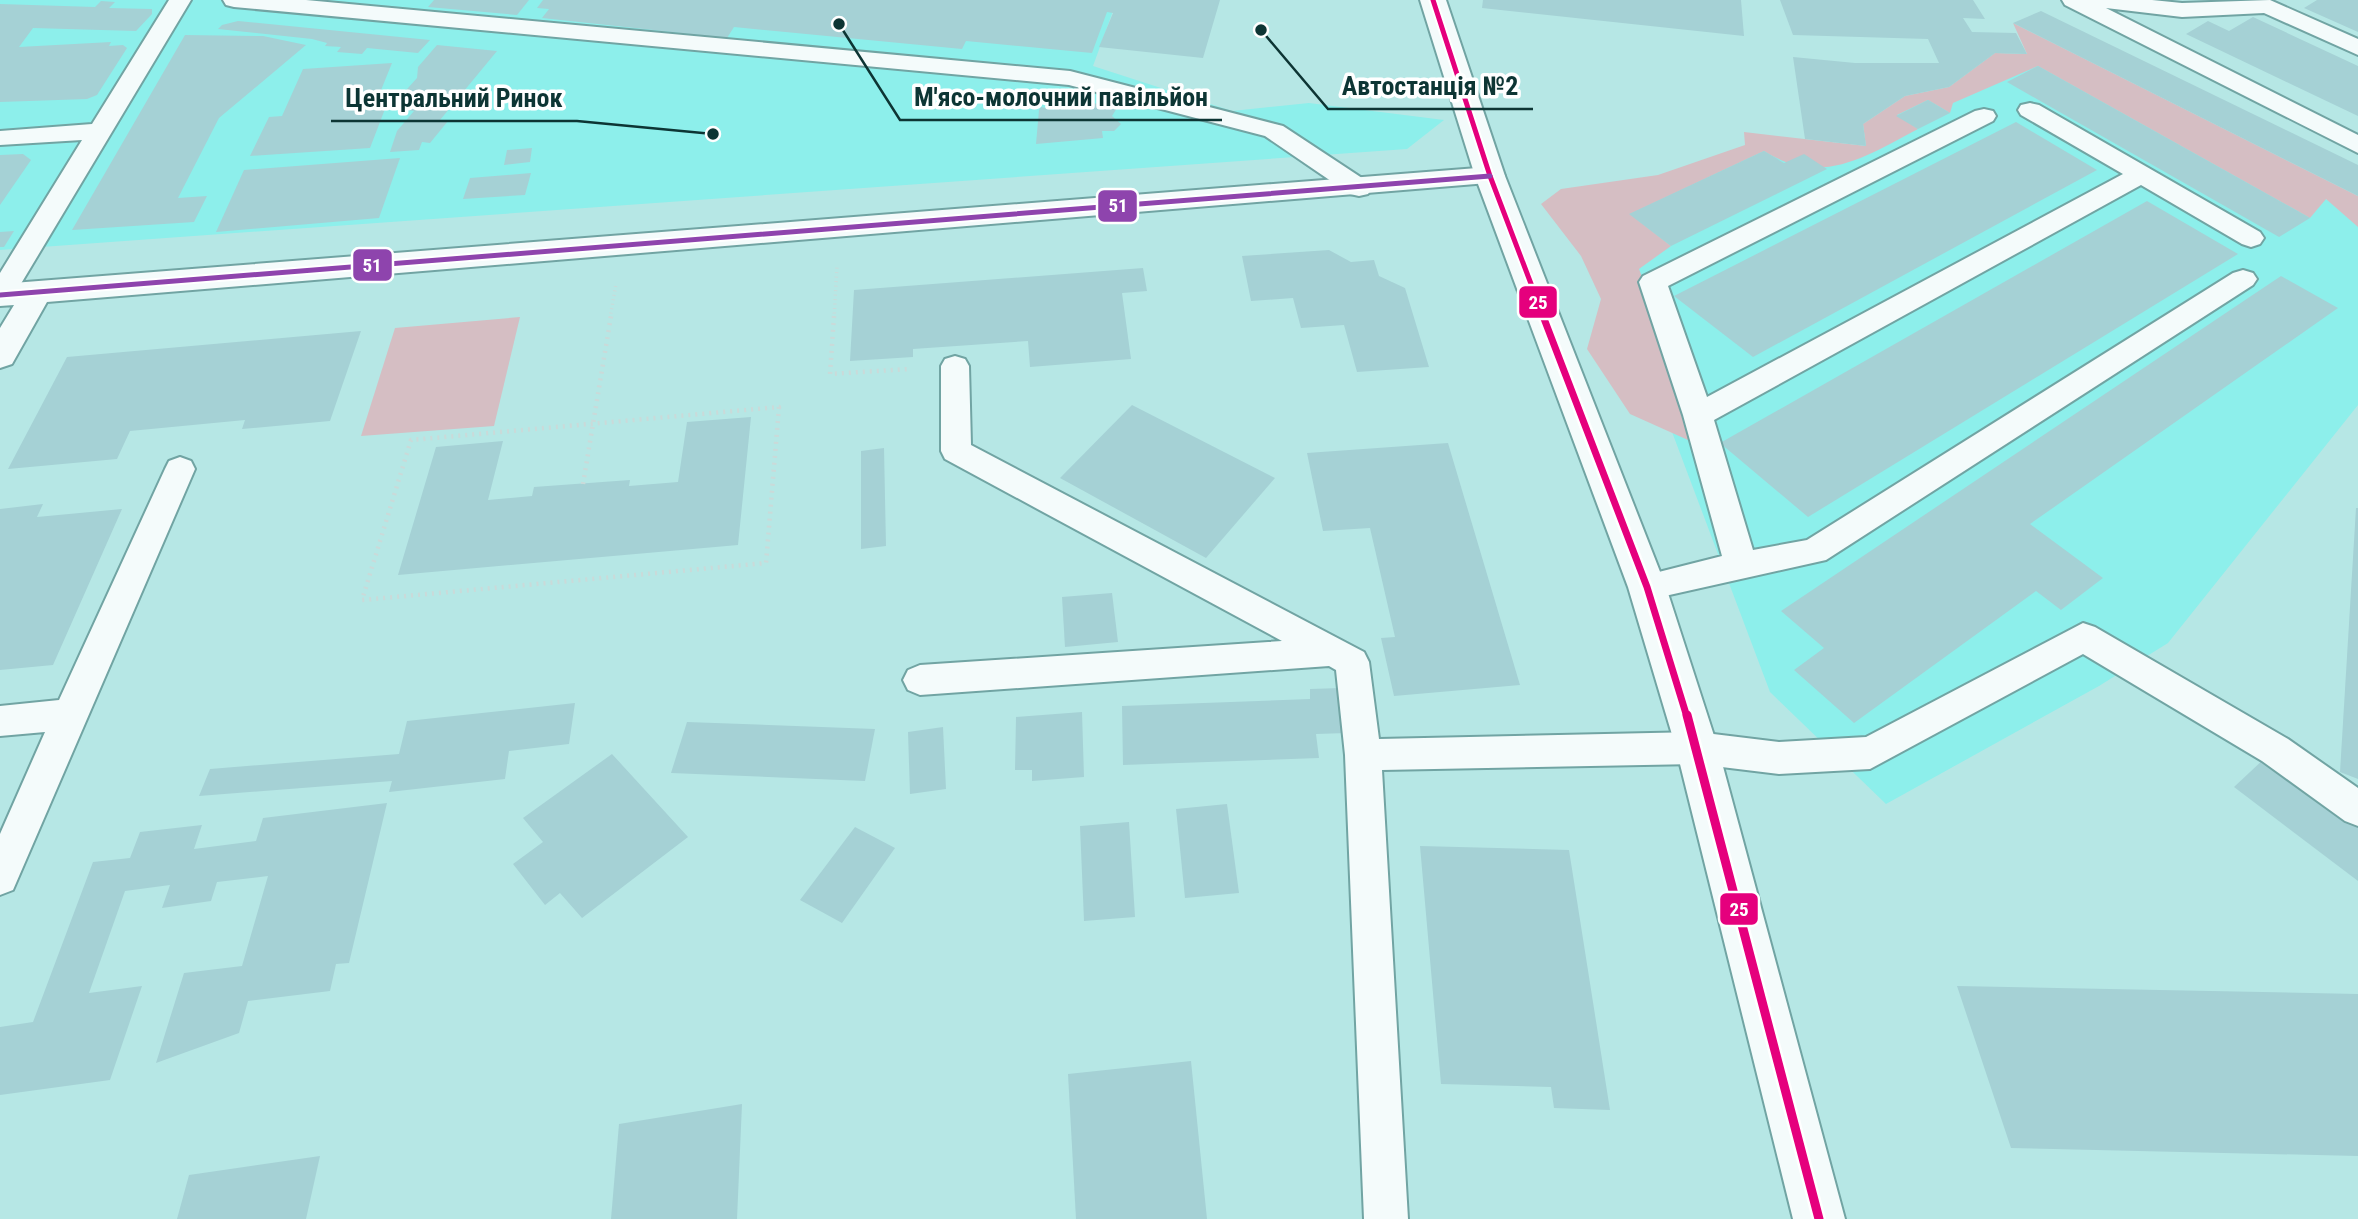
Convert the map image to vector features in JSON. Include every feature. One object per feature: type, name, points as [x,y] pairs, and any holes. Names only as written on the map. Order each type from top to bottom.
[{"type":"street","points":[[1433,0],[1490,176],[1647,587],[1697,748],[1819,1219]]},
{"type":"street","points":[[0,295],[1490,176]]},
{"type":"street","points":[[0,356],[37,292]]},
{"type":"lane","points":[[0,295],[180,0]]},
{"type":"lane","points":[[234,0],[1070,78],[1274,131],[1359,188]]},
{"type":"lane","points":[[2073,0],[2358,145]]},
{"type":"lane","points":[[2093,0],[2182,10],[2269,3],[2358,48]]},
{"type":"lane","points":[[2030,110],[2251,238]]},
{"type":"lane","points":[[1741,565],[1698,415],[1653,282],[1984,116]]},
{"type":"lane","points":[[0,138],[100,131]]},
{"type":"lane","points":[[1698,415],[2141,175]]},
{"type":"lane","points":[[1647,587],[1815,551],[2244,279]]},
{"type":"lane","points":[[955,366],[956,451],[1352,662],[1363,754],[1386,1219]]},
{"type":"lane","points":[[0,877],[180,469]]},
{"type":"lane","points":[[1363,754],[1697,748],[1779,758],[1870,753],[2083,638],[2275,750],[2358,808]]},
{"type":"lane","points":[[920,680],[1332,652]]},
{"type":"lane","points":[[0,721],[70,714]]},
{"type":"path","points":[[839,229],[830,374],[955,366]]},
{"type":"path","points":[[583,484],[618,275]]},
{"type":"path","points":[[779,407],[766,563],[362,600],[411,440],[593,424],[779,407]]},
{"type":"shaded area","points":[[0,0],[1117,0],[1093,66],[1232,111],[1309,103],[1444,120],[1407,149],[0,250]]},
{"type":"shaded area","points":[[2013,23],[2358,196],[2358,227],[2326,199],[2310,218],[2038,66],[1953,103],[1950,113],[1928,100],[1897,115],[1918,129],[1861,158],[1824,167],[1805,167],[1785,162],[1764,151],[1630,214],[1671,246],[1639,269],[1708,449],[1630,414],[1587,349],[1601,299],[1581,256],[1541,204],[1561,189],[1658,175],[1745,145],[1744,132],[1866,146],[1863,124],[1905,96],[1949,87],[1995,53],[2027,54]]},
{"type":"shaded area","points":[[1995,53],[2027,54],[2358,215],[2358,405],[2168,643],[2099,686],[1886,804],[1770,692],[1669,424],[1606,213],[1761,144],[1866,146],[1863,124],[1949,87]]},
{"type":"shaded area","points":[[520,317],[494,426],[361,436],[395,328]]},
{"type":"building","points":[[434,0],[529,0],[517,15],[428,7]]},
{"type":"building","points":[[543,0],[1220,0],[1203,58],[1099,47],[1113,13],[1107,12],[1092,53],[966,41],[962,49],[734,27],[727,38],[542,18],[549,9],[537,8]]},
{"type":"building","points":[[1483,0],[1741,0],[1744,36],[1482,8]]},
{"type":"building","points":[[1780,0],[1973,0],[1985,19],[1963,18],[1972,32],[2016,33],[2027,54],[1995,53],[1949,87],[1905,96],[1863,124],[1866,146],[1805,139],[1793,57],[1855,63],[1939,63],[1928,39],[1793,35]]},
{"type":"building","points":[[2317,0],[2358,0],[2358,32],[2304,8]]},
{"type":"building","points":[[101,1],[115,2],[109,8],[152,9],[152,14],[136,31],[33,28],[19,47],[111,42],[109,46],[123,45],[127,48],[97,95],[87,99],[0,102],[0,4],[95,7]]},
{"type":"building","points":[[2041,11],[2358,165],[2358,196],[2013,23]]},
{"type":"building","points":[[2253,17],[2358,66],[2358,116],[2186,34],[2208,21],[2229,31]]},
{"type":"building","points":[[238,21],[430,40],[418,53],[367,48],[362,54],[337,52],[341,47],[325,46],[327,43],[312,39],[218,29],[222,25]]},
{"type":"building","points":[[185,35],[263,36],[306,45],[219,118],[178,198],[207,196],[194,222],[72,230]]},
{"type":"building","points":[[437,45],[497,51],[440,120],[448,121],[430,143],[422,142],[419,150],[390,152],[397,131],[414,111],[407,110],[415,100],[399,98],[417,78],[418,67]]},
{"type":"building","points":[[392,63],[373,110],[385,109],[370,148],[250,156],[269,117],[282,116],[303,69]]},
{"type":"building","points":[[2038,66],[2310,218],[2279,237],[2007,82]]},
{"type":"building","points":[[1065,97],[1117,108],[1112,116],[1121,124],[1114,131],[1102,131],[1103,138],[1036,144],[1039,110],[1041,107],[1054,110]]},
{"type":"building","points":[[1928,100],[1950,113],[1918,129],[1896,116]]},
{"type":"building","points":[[2016,122],[2097,170],[1753,357],[1674,296]]},
{"type":"building","points":[[532,148],[530,162],[504,165],[507,150]]},
{"type":"building","points":[[1764,151],[1784,163],[1804,154],[1827,169],[1671,246],[1629,214]]},
{"type":"building","points":[[23,154],[31,160],[0,205],[0,155]]},
{"type":"building","points":[[400,158],[379,218],[216,232],[244,170]]},
{"type":"building","points":[[531,173],[525,195],[463,199],[470,178]]},
{"type":"building","points":[[2147,201],[2238,254],[1808,517],[1720,443]]},
{"type":"building","points":[[14,231],[4,247],[0,247],[0,232]]},
{"type":"building","points":[[1329,250],[1351,262],[1374,260],[1379,276],[1405,288],[1429,367],[1357,372],[1344,325],[1301,328],[1293,298],[1251,301],[1242,256]]},
{"type":"building","points":[[1143,268],[1147,291],[1122,293],[1131,359],[1030,367],[1028,341],[913,349],[913,357],[850,361],[854,290]]},
{"type":"building","points":[[2281,276],[2338,308],[2030,524],[2103,578],[2061,610],[2036,591],[1854,723],[1794,670],[1824,648],[1781,611]]},
{"type":"building","points":[[361,331],[330,421],[242,429],[245,420],[130,431],[117,459],[8,469],[67,357]]},
{"type":"building","points":[[1132,405],[1275,478],[1206,558],[1060,478]]},
{"type":"building","points":[[751,417],[738,545],[398,575],[436,447],[503,441],[488,500],[532,496],[534,487],[630,480],[629,486],[678,482],[687,422]]},
{"type":"building","points":[[1448,443],[1520,685],[1394,696],[1381,638],[1395,637],[1370,528],[1323,531],[1307,453]]},
{"type":"building","points":[[884,448],[886,546],[861,549],[861,451]]},
{"type":"building","points":[[43,504],[37,517],[122,509],[53,665],[0,670],[0,509]]},
{"type":"building","points":[[2358,508],[2358,779],[2340,772]]},
{"type":"building","points":[[1112,593],[1118,642],[1065,647],[1062,597]]},
{"type":"building","points":[[1341,688],[1347,733],[1316,734],[1319,758],[1123,765],[1122,706],[1310,699],[1310,689]]},
{"type":"building","points":[[575,703],[569,744],[509,751],[505,779],[389,792],[392,781],[199,796],[210,769],[399,754],[407,721]]},
{"type":"building","points":[[1082,712],[1084,777],[1032,781],[1032,770],[1015,770],[1016,717]]},
{"type":"building","points":[[687,722],[875,729],[865,781],[671,773]]},
{"type":"building","points":[[943,727],[946,789],[910,794],[908,732]]},
{"type":"building","points":[[612,754],[688,837],[582,918],[560,893],[545,905],[513,864],[543,842],[523,818]]},
{"type":"building","points":[[2265,758],[2358,827],[2358,881],[2234,787]]},
{"type":"building","points":[[387,803],[349,963],[336,964],[330,991],[248,1001],[239,1033],[156,1063],[184,973],[242,966],[268,876],[217,882],[211,901],[162,908],[170,885],[125,891],[89,993],[142,986],[110,1080],[0,1095],[0,1027],[33,1022],[93,862],[130,858],[140,832],[202,825],[194,849],[256,841],[263,818]]},
{"type":"building","points":[[1227,804],[1239,893],[1185,898],[1176,809]]},
{"type":"building","points":[[1129,822],[1135,917],[1084,921],[1080,826]]},
{"type":"building","points":[[855,827],[895,848],[842,923],[800,900]]},
{"type":"building","points":[[1420,846],[1569,850],[1610,1110],[1554,1108],[1551,1087],[1441,1084]]},
{"type":"building","points":[[1957,986],[2358,994],[2358,1156],[2011,1148]]},
{"type":"building","points":[[1191,1061],[1207,1219],[1076,1219],[1068,1074]]},
{"type":"building","points":[[742,1104],[737,1219],[611,1219],[619,1124]]},
{"type":"building","points":[[320,1156],[306,1219],[177,1219],[189,1175]]},
{"type":"transit line","name":"25","points":[[1433,0],[1490,176],[1647,587],[1697,748],[1819,1219]]},
{"type":"transit line","name":"51","points":[[0,295],[1490,176]]},
{"type":"place","name":"М'ясо-молочний павільйон","points":[[839,24]]},
{"type":"place","name":"Автостанція №2","points":[[1261,30]]},
{"type":"place","name":"Центральний Ринок","points":[[713,134]]}]
